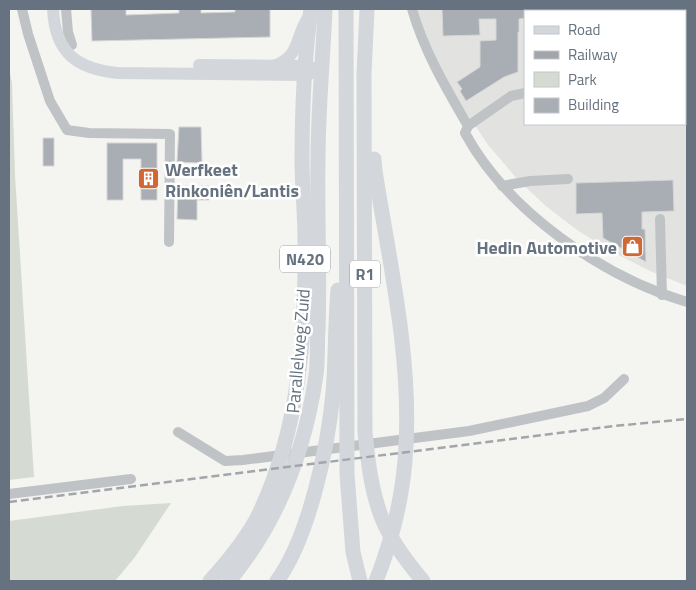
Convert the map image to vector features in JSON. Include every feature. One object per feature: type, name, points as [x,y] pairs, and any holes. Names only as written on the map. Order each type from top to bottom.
[{"type":"highway","name":"N420","points":[[321,70],[325,9]]},
{"type":"highway","name":"R1","points":[[346,9],[347,474],[349,516],[360,581]]},
{"type":"highway","name":"R1","points":[[367,9],[364,74],[365,433],[370,474],[381,517],[402,556],[423,581]]},
{"type":"highway","name":"Parallelweg Zuid","points":[[218,579],[258,514],[286,441],[293,414],[303,338],[306,240],[302,162],[305,70],[311,12]]},
{"type":"highway","name":"Parallelweg Zuid","points":[[218,579],[251,554],[275,513],[303,440],[310,411],[316,364],[319,301],[318,159],[321,70]]},
{"type":"highway","points":[[364,116],[374,147],[374,171],[400,328],[407,423],[404,473],[397,512],[387,552],[376,581]]},
{"type":"highway","points":[[277,581],[298,542],[310,506],[327,437],[333,392],[336,349],[335,319],[345,207]]},
{"type":"main road","points":[[53,9],[56,32],[65,49],[80,63],[92,69],[118,73],[321,70]]},
{"type":"main road","points":[[58,9],[61,28],[72,45],[86,57],[100,63],[111,65],[276,65],[305,70]]},
{"type":"main road","points":[[276,65],[286,61],[293,54],[302,27],[311,12]]},
{"type":"street","points":[[22,9],[28,34],[50,101],[66,130],[89,133],[170,134],[169,242]]},
{"type":"street","points":[[66,9],[68,32],[72,45]]},
{"type":"street","points":[[412,9],[440,78],[468,126]]},
{"type":"street","points":[[524,93],[511,96],[468,126],[465,133],[502,186],[571,246],[600,264],[662,295],[687,302]]},
{"type":"street","points":[[502,186],[530,181],[568,179]]},
{"type":"street","points":[[660,218],[662,295]]},
{"type":"street","points":[[178,432],[225,461],[243,460],[459,433],[579,408],[604,398],[624,378]]},
{"type":"street","points":[[9,494],[131,479]]},
{"type":"shaded area","points":[[414,9],[687,9],[687,286],[650,271],[611,251],[577,230],[547,207],[518,180],[489,146],[445,82]]},
{"type":"green space","points":[[9,67],[12,84],[15,175],[34,477],[9,480]]},
{"type":"green space","points":[[171,503],[135,557],[115,581],[9,581],[9,521],[123,506]]},
{"type":"building","points":[[91,9],[126,9],[126,15],[179,13],[179,9],[201,9],[201,13],[235,12],[235,9],[270,9],[270,37],[92,41]]},
{"type":"building","points":[[442,9],[525,9],[524,18],[519,19],[518,72],[504,77],[466,101],[460,91],[462,89],[457,82],[480,67],[480,41],[496,40],[496,19],[479,19],[480,35],[443,36]]},
{"type":"building","points":[[179,127],[201,127],[202,163],[177,162]]},
{"type":"building","points":[[43,138],[54,138],[54,166],[43,166]]},
{"type":"building","name":"Werfkeet Rinkoniên/Lantis","points":[[107,143],[157,143],[157,200],[141,200],[141,159],[123,159],[123,200],[107,200]]},
{"type":"building","points":[[673,180],[674,211],[642,212],[642,229],[645,229],[646,262],[603,238],[602,213],[576,214],[576,183]]},
{"type":"building","points":[[178,186],[209,186],[209,200],[197,200],[197,220],[177,219]]},
{"type":"railway","points":[[9,502],[614,426],[687,419]]},
{"type":"place","name":"Werfkeet Rinkoniên/Lantis","points":[[149,179]]},
{"type":"place","name":"Hedin Automotive","points":[[633,247]]}]
